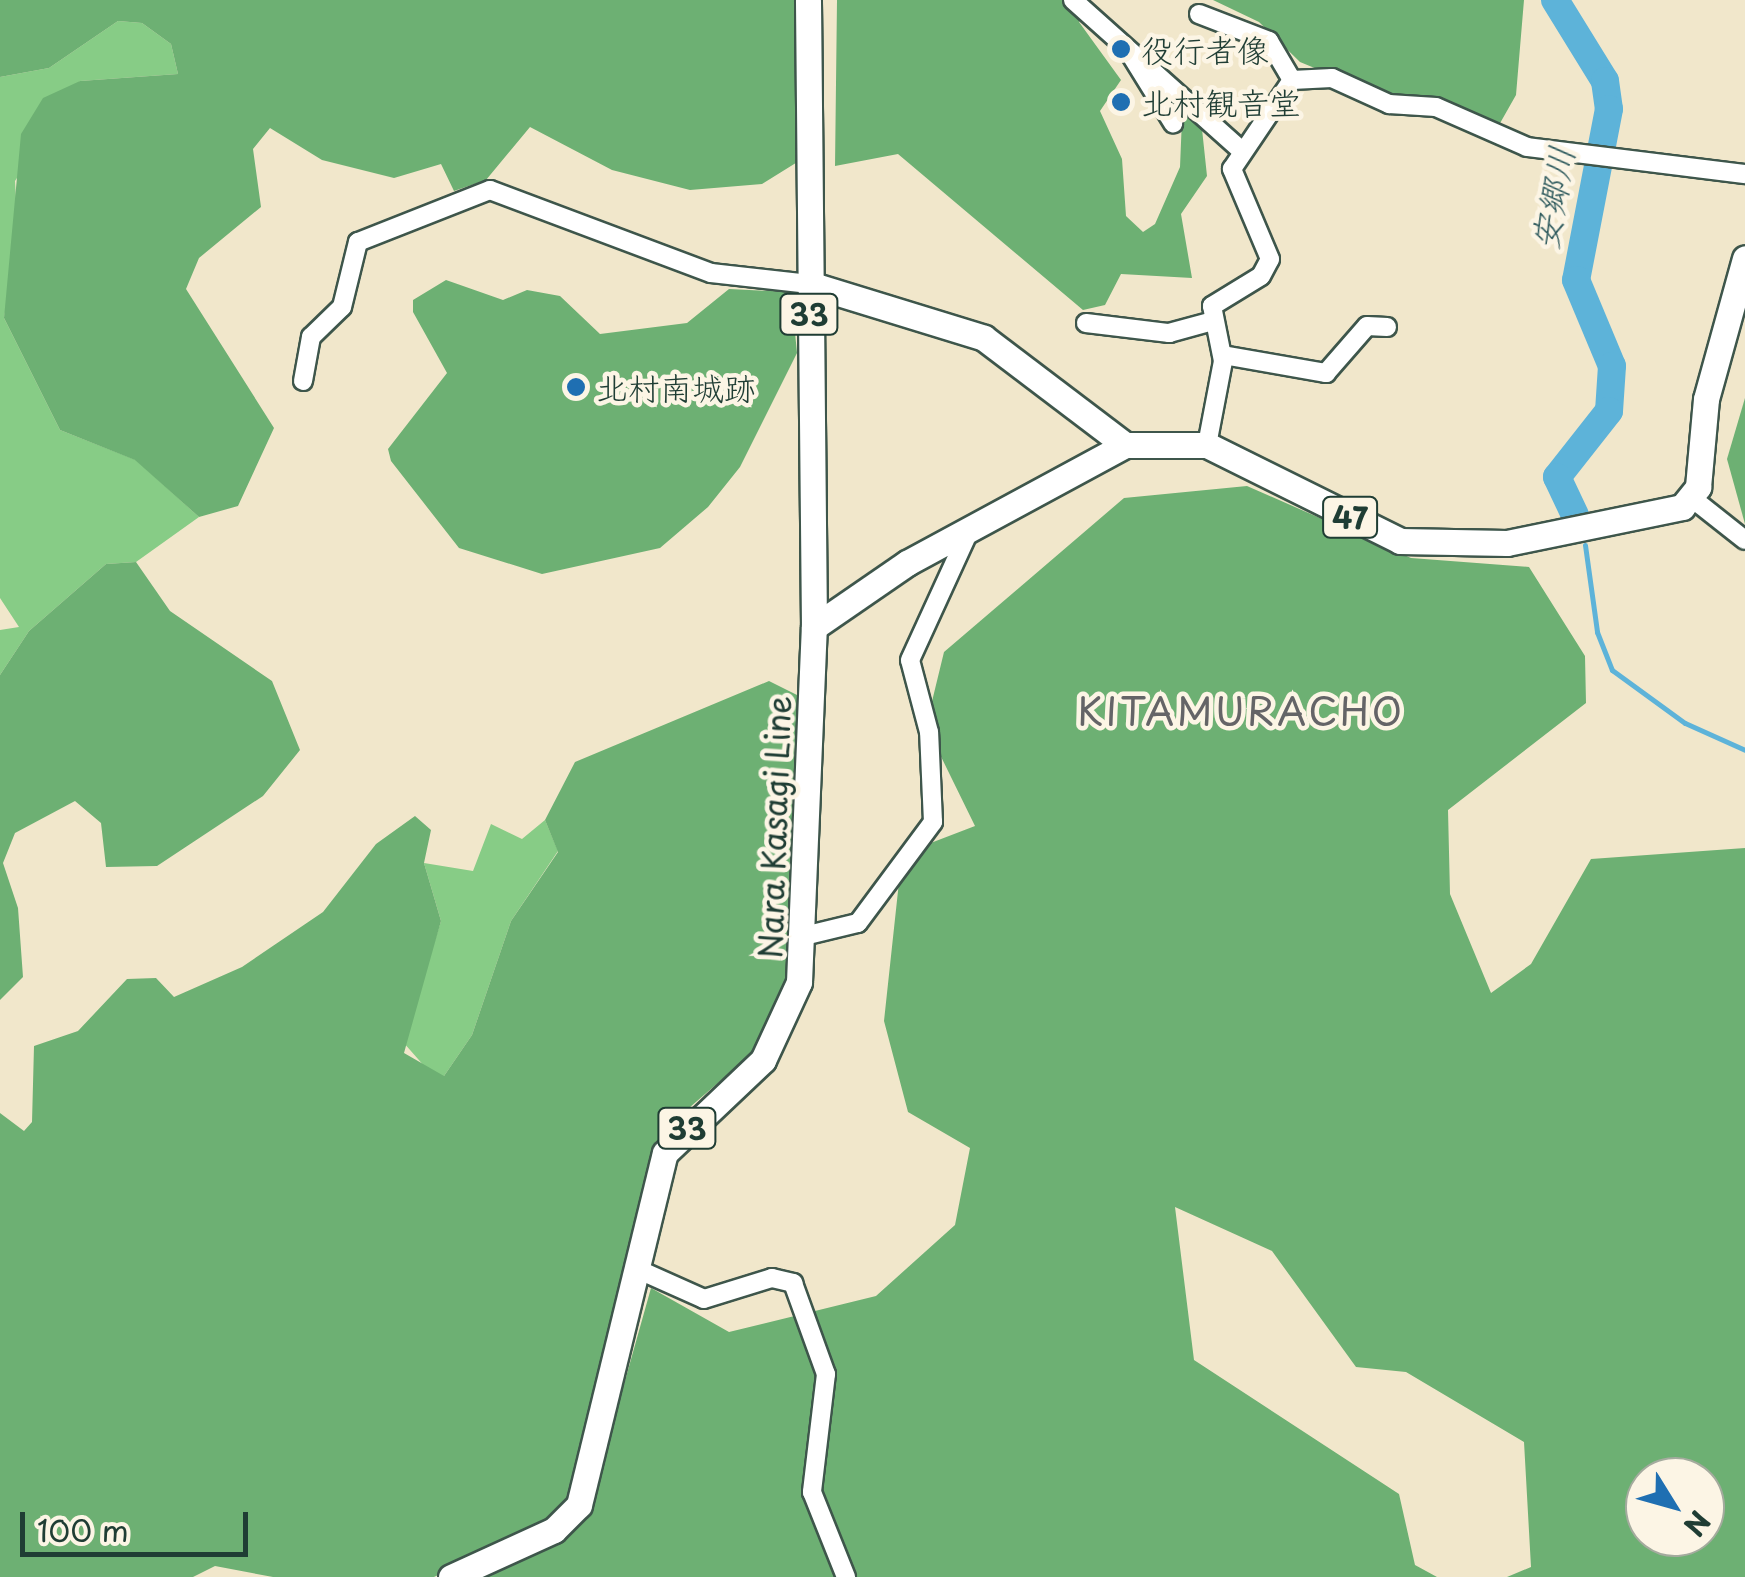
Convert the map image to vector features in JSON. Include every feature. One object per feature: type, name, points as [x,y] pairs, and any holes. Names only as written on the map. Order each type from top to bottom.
[{"type":"main road","name":"Nara Kasagi Line","points":[[452,1577],[554,1530],[580,1505],[665,1153],[772,1046],[808,935],[814,627],[808,0]]},
{"type":"main road","points":[[1694,499],[1706,398],[1744,264]]},
{"type":"main road","points":[[808,284],[984,338],[1125,445]]},
{"type":"main road","name":"47","points":[[814,627],[968,531],[1125,445],[1207,445],[1400,542],[1506,543],[1694,499]]},
{"type":"street","points":[[1073,0],[1129,46],[1242,151]]},
{"type":"street","points":[[1199,14],[1269,41],[1292,80]]},
{"type":"street","points":[[1129,46],[1173,123]]},
{"type":"street","points":[[1292,80],[1332,78],[1389,104],[1436,107],[1527,147],[1745,174]]},
{"type":"street","points":[[1207,445],[1223,355],[1212,306],[1268,267],[1235,192],[1242,151],[1292,80]]},
{"type":"street","points":[[303,380],[311,336],[342,307],[358,242],[490,190],[711,273],[808,284]]},
{"type":"street","points":[[1086,323],[1170,333],[1213,321]]},
{"type":"street","points":[[1223,355],[1326,374],[1367,326],[1387,327]]},
{"type":"street","points":[[1694,499],[1745,540]]},
{"type":"street","points":[[808,935],[858,923],[934,822],[929,732],[910,660],[968,531]]},
{"type":"street","points":[[637,1269],[704,1299],[772,1278],[793,1283],[826,1374],[812,1492],[846,1577]]},
{"type":"green space","points":[[0,0],[799,0],[799,161],[762,184],[690,190],[612,170],[530,127],[486,180],[454,191],[441,164],[394,178],[322,160],[270,128],[253,149],[261,207],[199,258],[186,289],[274,428],[238,506],[199,517],[135,460],[60,430],[4,318],[21,134],[43,98],[80,81],[178,74],[171,44],[142,23],[118,21],[49,68],[0,77]]},
{"type":"green space","points":[[837,0],[1089,0],[1079,22],[1121,80],[1100,111],[1122,159],[1126,216],[1143,232],[1155,224],[1180,167],[1182,118],[1193,114],[1202,129],[1207,176],[1181,214],[1192,278],[1121,274],[1105,305],[1083,310],[898,154],[835,166]]},
{"type":"green space","points":[[1213,0],[1524,0],[1516,95],[1499,125],[1435,99],[1385,97],[1300,62],[1259,22]]},
{"type":"green space","points":[[118,21],[142,23],[171,44],[178,74],[80,81],[15,181],[18,236],[4,318],[60,430],[136,460],[199,517],[136,562],[106,564],[29,631],[0,675],[0,630],[19,627],[0,598],[0,77],[49,68]]},
{"type":"green space","points":[[446,280],[503,300],[527,290],[560,296],[600,334],[687,323],[729,289],[791,292],[797,353],[740,467],[708,507],[660,548],[542,574],[459,548],[391,461],[388,449],[447,373],[413,312],[413,300]]},
{"type":"green space","points":[[1745,398],[1745,524],[1727,459]]},
{"type":"green space","points":[[1247,486],[1411,558],[1529,567],[1585,656],[1586,703],[1448,810],[1450,894],[1491,993],[1531,964],[1591,859],[1745,848],[1745,1577],[1507,1577],[1531,1567],[1524,1442],[1406,1372],[1356,1367],[1272,1251],[1175,1207],[1194,1360],[1399,1494],[1415,1565],[1437,1577],[480,1577],[572,1533],[589,1509],[651,1288],[729,1332],[876,1296],[955,1225],[970,1148],[908,1112],[884,1021],[902,854],[975,826],[926,726],[944,652],[1124,498]]},
{"type":"green space","points":[[136,562],[170,611],[272,681],[300,750],[263,796],[157,866],[106,867],[101,823],[75,801],[15,833],[3,863],[18,908],[23,977],[0,1000],[0,675],[29,631],[106,564]]},
{"type":"green space","points":[[769,681],[799,696],[789,977],[756,1050],[667,1127],[577,1493],[548,1524],[434,1577],[273,1577],[215,1566],[193,1577],[0,1577],[0,1113],[24,1131],[32,1122],[34,1046],[78,1031],[127,979],[156,978],[174,997],[242,967],[323,912],[376,844],[415,816],[431,830],[424,863],[441,921],[404,1053],[444,1076],[472,1035],[511,921],[558,852],[545,820],[575,762]]},
{"type":"green space","points":[[545,820],[558,851],[511,921],[472,1035],[444,1076],[433,1076],[403,1042],[441,921],[424,863],[473,871],[491,824],[522,839]]},
{"type":"waterway","name":"安郷川","points":[[1555,0],[1605,81],[1609,109],[1576,280],[1612,366],[1609,411],[1557,477],[1575,515]]},
{"type":"waterway","name":"安郷川","points":[[1585,545],[1597,632],[1612,670],[1685,723],[1745,750]]},
{"type":"place","name":"役行者像","points":[[1121,49]]},
{"type":"place","name":"北村観音堂","points":[[1121,102]]},
{"type":"place","name":"北村南城跡","points":[[576,387]]},
{"type":"district","name":"KITAMURACHO","points":[[1241,711]]}]
